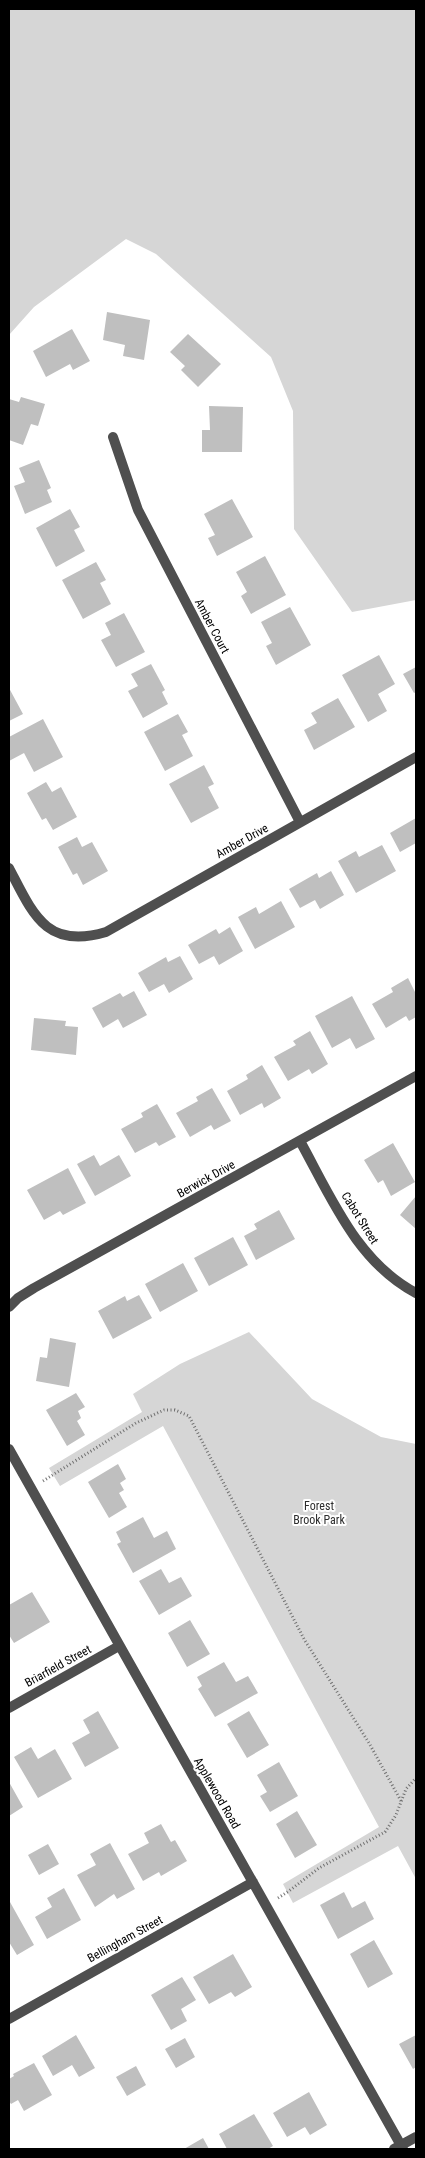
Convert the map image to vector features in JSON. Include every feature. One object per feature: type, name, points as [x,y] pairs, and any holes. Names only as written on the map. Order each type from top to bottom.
[{"type":"street","name":"Amber Court","points":[[113,437],[138,510],[300,822]]},
{"type":"street","name":"Amber Drive","points":[[9,868],[39,921],[48,928],[65,936],[88,937],[106,932],[416,757]]},
{"type":"street","name":"Berwick Drive","points":[[9,1307],[34,1288],[416,1076]]},
{"type":"street","name":"Cabot Street","points":[[300,1141],[352,1235],[364,1251],[404,1287],[416,1293]]},
{"type":"street","name":"Applewood Road","points":[[9,1449],[118,1646],[253,1882],[399,2148]]},
{"type":"street","name":"Briarfield Street","points":[[9,1708],[118,1646]]},
{"type":"street","name":"Bellingham Street","points":[[9,2019],[253,1882]]},
{"type":"street","points":[[399,2148],[416,2137]]},
{"type":"path","points":[[40,1483],[136,1423],[164,1410],[175,1410],[189,1416],[304,1639],[369,1743],[401,1802]]},
{"type":"path","points":[[275,1899],[289,1891],[319,1868],[385,1832],[396,1815],[406,1789],[416,1778]]},
{"type":"green space","points":[[9,9],[416,9],[416,600],[352,612],[294,529],[293,411],[271,357],[156,254],[126,239],[34,307],[9,335]]},
{"type":"green space","name":"Forest Brook Park","points":[[249,1332],[312,1399],[381,1437],[416,1444],[416,1879],[398,1846],[293,1903],[283,1884],[379,1827],[163,1426],[60,1486],[49,1468],[142,1412],[133,1394],[180,1364]]},
{"type":"building","points":[[107,312],[150,320],[144,360],[123,356],[125,345],[103,340]]},
{"type":"building","points":[[72,329],[90,361],[73,370],[70,364],[46,377],[33,351]]},
{"type":"building","points":[[188,334],[221,364],[198,387],[181,370],[185,366],[170,352]]},
{"type":"building","points":[[21,397],[45,404],[38,426],[31,424],[23,445],[9,440],[9,399],[19,402]]},
{"type":"building","points":[[209,406],[243,407],[242,452],[202,452],[202,430],[210,430]]},
{"type":"building","points":[[39,460],[51,488],[47,490],[52,502],[25,514],[14,486],[25,482],[19,468]]},
{"type":"building","points":[[232,499],[253,537],[217,556],[208,538],[215,535],[204,514]]},
{"type":"building","points":[[70,509],[80,527],[74,530],[85,551],[56,567],[36,528]]},
{"type":"building","points":[[265,556],[286,595],[251,614],[241,596],[247,592],[236,572]]},
{"type":"building","points":[[96,562],[106,580],[100,583],[111,604],[83,619],[62,580]]},
{"type":"building","points":[[290,607],[311,645],[276,665],[266,646],[272,643],[261,622]]},
{"type":"building","points":[[124,613],[145,652],[116,667],[101,640],[111,635],[105,623]]},
{"type":"building","points":[[379,655],[395,684],[378,694],[387,711],[368,722],[342,675]]},
{"type":"building","points":[[151,664],[165,690],[162,692],[168,704],[143,718],[128,691],[138,686],[131,674]]},
{"type":"building","points":[[416,667],[416,692],[414,693],[403,674]]},
{"type":"building","points":[[9,688],[23,714],[9,721]]},
{"type":"building","points":[[338,698],[355,727],[314,750],[304,730],[317,723],[311,713]]},
{"type":"building","points":[[178,714],[188,732],[182,735],[193,756],[165,771],[144,732]]},
{"type":"building","points":[[43,719],[63,757],[34,772],[24,753],[9,761],[9,737]]},
{"type":"building","points":[[204,765],[214,784],[208,787],[219,808],[191,823],[169,784]]},
{"type":"building","points":[[46,782],[52,792],[61,787],[77,817],[53,830],[46,818],[42,820],[27,793]]},
{"type":"building","points":[[416,818],[416,843],[400,852],[390,833]]},
{"type":"building","points":[[77,837],[82,847],[92,842],[108,871],[83,885],[77,873],[73,875],[58,847]]},
{"type":"building","points":[[382,845],[396,871],[356,893],[338,861],[356,851],[359,857]]},
{"type":"building","points":[[331,871],[344,895],[320,909],[315,900],[300,908],[289,889],[317,873],[319,878]]},
{"type":"building","points":[[281,901],[295,927],[255,949],[238,917],[256,907],[259,914]]},
{"type":"building","points":[[230,927],[243,951],[219,965],[214,956],[199,964],[188,945],[216,929],[219,934]]},
{"type":"building","points":[[180,956],[193,979],[169,993],[164,984],[149,992],[138,973],[166,957],[168,962]]},
{"type":"building","points":[[408,978],[416,994],[416,1017],[409,1021],[406,1016],[386,1028],[372,1004],[393,992],[391,988]]},
{"type":"building","points":[[134,991],[147,1015],[123,1028],[118,1019],[103,1028],[92,1008],[120,993],[123,997]]},
{"type":"building","points":[[352,996],[375,1039],[356,1049],[350,1038],[332,1048],[315,1016]]},
{"type":"building","points":[[34,1018],[66,1021],[65,1026],[78,1027],[76,1055],[31,1050]]},
{"type":"building","points":[[310,1031],[328,1064],[312,1074],[309,1069],[288,1081],[274,1057],[296,1045],[293,1041]]},
{"type":"building","points":[[262,1065],[281,1098],[264,1108],[262,1103],[240,1115],[227,1091],[248,1079],[246,1075]]},
{"type":"building","points":[[212,1088],[231,1121],[214,1130],[211,1125],[190,1137],[176,1113],[198,1101],[196,1097]]},
{"type":"building","points":[[157,1104],[176,1137],[159,1146],[156,1142],[135,1153],[121,1129],[143,1117],[141,1113]]},
{"type":"building","points":[[393,1143],[415,1182],[391,1196],[383,1180],[378,1183],[364,1160]]},
{"type":"building","points":[[94,1155],[100,1166],[119,1155],[131,1176],[95,1196],[77,1164]]},
{"type":"building","points":[[68,1168],[86,1203],[63,1215],[60,1211],[44,1220],[27,1190]]},
{"type":"building","points":[[416,1196],[416,1229],[400,1215]]},
{"type":"building","points":[[279,1210],[295,1239],[256,1260],[244,1236],[257,1229],[254,1224]]},
{"type":"building","points":[[233,1237],[248,1265],[209,1286],[194,1258]]},
{"type":"building","points":[[183,1263],[198,1291],[160,1312],[145,1284]]},
{"type":"building","points":[[139,1295],[152,1318],[113,1339],[98,1311],[125,1296],[127,1301]]},
{"type":"building","points":[[50,1338],[76,1343],[69,1387],[36,1381],[40,1357],[47,1358]]},
{"type":"building","points":[[76,1393],[85,1407],[78,1411],[81,1418],[77,1421],[85,1435],[67,1446],[46,1410]]},
{"type":"building","points":[[118,1464],[126,1479],[120,1483],[124,1490],[119,1493],[127,1507],[109,1518],[88,1482]]},
{"type":"building","points":[[143,1517],[154,1538],[167,1531],[176,1549],[133,1573],[117,1544],[121,1542],[116,1532]]},
{"type":"building","points":[[161,1569],[169,1583],[181,1577],[192,1596],[159,1615],[139,1581]]},
{"type":"building","points":[[32,1592],[50,1622],[14,1643],[9,1635],[9,1605]]},
{"type":"building","points":[[190,1620],[210,1654],[187,1667],[168,1633]]},
{"type":"building","points":[[224,1662],[236,1682],[248,1676],[258,1693],[215,1717],[198,1689],[202,1686],[197,1677]]},
{"type":"building","points":[[98,1711],[119,1748],[85,1767],[72,1743],[90,1733],[83,1720]]},
{"type":"building","points":[[249,1711],[269,1745],[247,1758],[227,1724]]},
{"type":"building","points":[[31,1747],[38,1759],[55,1749],[72,1779],[38,1798],[14,1757]]},
{"type":"building","points":[[279,1762],[298,1796],[270,1812],[260,1796],[267,1792],[257,1775]]},
{"type":"building","points":[[9,1782],[23,1807],[9,1816]]},
{"type":"building","points":[[297,1811],[317,1845],[295,1858],[276,1824]]},
{"type":"building","points":[[161,1824],[171,1842],[175,1840],[187,1861],[161,1876],[159,1872],[143,1881],[128,1854],[149,1843],[144,1833]]},
{"type":"building","points":[[110,1843],[135,1889],[117,1899],[114,1894],[95,1907],[77,1875],[96,1865],[90,1854]]},
{"type":"building","points":[[48,1844],[59,1864],[39,1875],[28,1855]]},
{"type":"building","points":[[64,1888],[81,1920],[47,1939],[35,1917],[52,1907],[47,1898]]},
{"type":"building","points":[[344,1892],[352,1908],[365,1901],[374,1919],[338,1939],[320,1905]]},
{"type":"building","points":[[10,1902],[34,1945],[17,1955],[9,1942]]},
{"type":"building","points":[[374,1940],[393,1974],[368,1988],[350,1954]]},
{"type":"building","points":[[233,1954],[252,1987],[235,1997],[231,1992],[209,2004],[193,1977]]},
{"type":"building","points":[[182,1977],[196,2000],[181,2009],[187,2021],[171,2030],[151,1995]]},
{"type":"building","points":[[76,2035],[95,2068],[79,2077],[72,2065],[53,2076],[42,2056]]},
{"type":"building","points":[[416,2035],[416,2067],[413,2069],[399,2044]]},
{"type":"building","points":[[185,2038],[195,2057],[176,2068],[165,2049]]},
{"type":"building","points":[[34,2063],[52,2095],[24,2111],[18,2100],[11,2104],[9,2101],[9,2079],[14,2076],[13,2074]]},
{"type":"building","points":[[136,2066],[146,2085],[127,2096],[116,2077]]},
{"type":"building","points":[[309,2092],[327,2125],[310,2135],[305,2127],[287,2137],[273,2113]]},
{"type":"building","points":[[254,2114],[273,2146],[268,2149],[227,2149],[219,2134]]},
{"type":"building","points":[[203,2138],[209,2149],[184,2149]]}]
